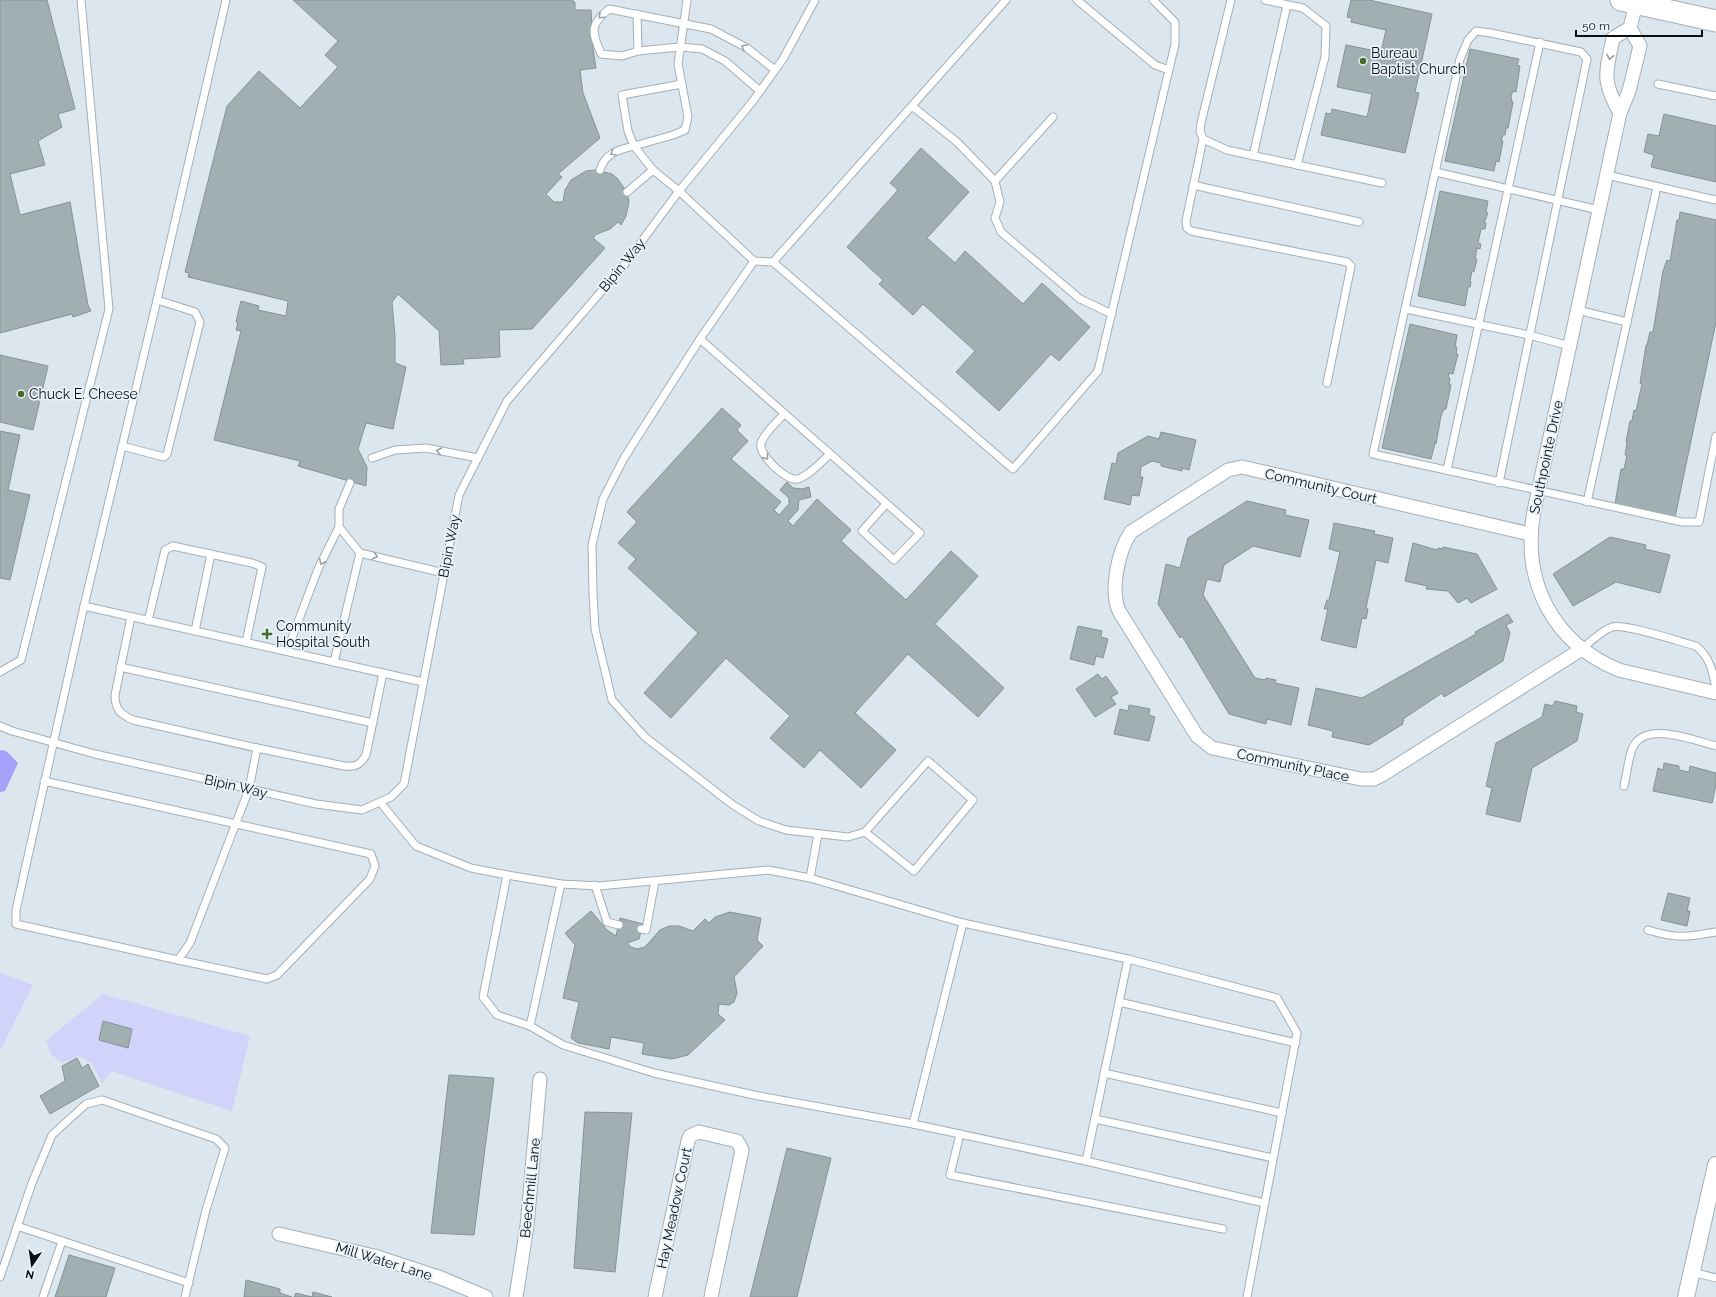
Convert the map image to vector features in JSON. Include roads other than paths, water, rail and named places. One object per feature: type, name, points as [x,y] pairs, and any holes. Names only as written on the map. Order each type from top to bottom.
[{"type":"main road","points":[[1628,2],[1716,21]]},
{"type":"street","points":[[1620,113],[1609,92],[1606,81],[1613,38],[1630,28],[1628,2]]},
{"type":"street","name":"Southpointe Drive","points":[[1630,28],[1640,46],[1630,91],[1620,113],[1538,492],[1530,534],[1531,558],[1534,574],[1544,602],[1563,631],[1582,649],[1605,665],[1619,670],[1716,693]]},
{"type":"street","name":"Community Court","points":[[1129,536],[1138,526],[1228,470],[1242,467],[1530,534]]},
{"type":"street","name":"Community Place","points":[[1129,536],[1124,546],[1114,585],[1116,605],[1197,736],[1212,748],[1361,779],[1374,779],[1582,649]]},
{"type":"street","name":"Beechmill Lane","points":[[516,1297],[527,1226],[540,1079]]},
{"type":"street","name":"Hay Meadow Court","points":[[655,1297],[688,1141],[690,1136],[699,1132],[737,1141],[742,1150],[711,1297]]},
{"type":"street","points":[[1686,1297],[1716,1165]]},
{"type":"street","name":"Mill Water Lane","points":[[279,1234],[374,1256],[441,1278],[486,1297]]},
{"type":"lane","points":[[0,672],[20,660],[109,309],[81,0]]},
{"type":"lane","points":[[44,781],[371,854],[375,866],[370,879],[277,975],[267,979],[16,924],[16,910],[44,781],[84,606],[158,300],[226,0]]},
{"type":"lane","points":[[600,170],[602,163],[608,155],[618,150],[673,135],[685,130],[688,117],[678,64],[687,0]]},
{"type":"lane","name":"Bipin Way","points":[[0,726],[12,731],[53,742],[316,804],[362,810],[391,797],[404,784],[459,495],[507,401],[624,265],[680,191],[760,91],[796,36],[814,0]]},
{"type":"lane","points":[[774,262],[1006,0]]},
{"type":"lane","points":[[1077,0],[1155,66],[1169,70]]},
{"type":"lane","points":[[682,84],[622,96],[628,132],[634,146],[654,170],[680,191],[754,261],[774,262],[1013,468],[1098,371],[1175,44],[1175,22],[1153,0]]},
{"type":"lane","points":[[1231,0],[1201,123],[1200,131],[1203,139],[1186,221],[1187,228],[1191,231],[1348,262],[1351,266],[1327,383]]},
{"type":"lane","points":[[1265,0],[1303,8],[1326,26],[1325,57],[1297,165]]},
{"type":"lane","points":[[1253,156],[1287,4]]},
{"type":"lane","points":[[760,91],[725,61],[702,49],[680,47],[638,51],[622,56],[601,54],[593,35],[597,19],[609,9],[711,29],[747,48],[775,70]]},
{"type":"lane","points":[[637,14],[638,51]]},
{"type":"lane","points":[[1499,483],[1586,59],[1581,52],[1492,32],[1476,31],[1468,40],[1460,59],[1373,454],[1538,492],[1682,522],[1699,522],[1716,436]]},
{"type":"lane","points":[[1447,470],[1540,42]]},
{"type":"lane","points":[[1658,84],[1716,96]]},
{"type":"lane","points":[[912,106],[957,142],[995,181],[1000,202],[995,218],[1001,232],[1080,299],[1112,314]]},
{"type":"lane","points":[[995,181],[1053,117]]},
{"type":"lane","points":[[1203,139],[1227,150],[1382,183]]},
{"type":"lane","points":[[627,192],[654,170]]},
{"type":"lane","points":[[1436,172],[1599,210]]},
{"type":"lane","points":[[1607,175],[1716,200]]},
{"type":"lane","points":[[1193,185],[1359,222]]},
{"type":"lane","points":[[1587,502],[1657,186]]},
{"type":"lane","points":[[754,261],[700,339],[624,458],[603,499],[592,545],[595,628],[603,668],[612,700],[645,737],[733,805],[759,821],[786,830],[818,834],[848,837],[865,832],[928,762],[973,800],[914,871],[865,832]]},
{"type":"lane","points":[[122,446],[164,457],[167,454],[200,322],[195,312],[158,300]]},
{"type":"lane","points":[[1406,309],[1529,335],[1570,346]]},
{"type":"lane","points":[[1577,310],[1627,322]]},
{"type":"lane","points":[[700,339],[920,533],[894,560],[862,531],[886,504]]},
{"type":"lane","points":[[784,414],[760,445],[766,459],[785,476],[791,479],[797,479],[817,466],[830,454]]},
{"type":"lane","points":[[372,458],[395,450],[426,448],[478,458]]},
{"type":"lane","points":[[287,651],[318,569],[339,527],[339,509],[350,483]]},
{"type":"lane","points":[[339,527],[360,553],[444,573]]},
{"type":"lane","points":[[148,621],[166,550],[174,546],[252,563],[262,567],[246,642]]},
{"type":"lane","points":[[334,662],[360,553]]},
{"type":"lane","points":[[195,631],[211,554]]},
{"type":"lane","points":[[84,606],[423,682]]},
{"type":"lane","points":[[130,617],[115,695],[115,706],[122,715],[132,720],[257,748],[354,767],[362,762],[366,755],[383,673]]},
{"type":"lane","points":[[1582,649],[1598,635],[1613,626],[1625,627],[1696,646],[1704,652],[1713,670],[1716,689]]},
{"type":"lane","points":[[120,667],[372,723]]},
{"type":"lane","points":[[1624,786],[1634,746],[1645,736],[1660,732],[1716,746]]},
{"type":"lane","points":[[178,960],[190,943],[249,789],[257,748]]},
{"type":"lane","points":[[380,802],[416,846],[471,868],[561,884],[595,885],[655,882],[768,870],[810,878],[963,923],[1128,960],[1277,998],[1297,1033],[1296,1043],[1247,1297]]},
{"type":"lane","points":[[810,878],[818,834]]},
{"type":"lane","points":[[507,875],[483,997],[497,1015],[530,1026],[563,1045],[654,1072],[754,1095],[913,1124],[1086,1161],[1264,1203]]},
{"type":"lane","points":[[641,929],[646,930],[655,882]]},
{"type":"lane","points":[[530,1026],[561,884]]},
{"type":"lane","points":[[595,885],[607,922],[619,925]]},
{"type":"lane","points":[[913,1124],[963,923]]},
{"type":"lane","points":[[1648,930],[1667,936],[1680,937],[1716,932]]},
{"type":"lane","points":[[1086,1161],[1128,960]]},
{"type":"lane","points":[[1119,1002],[1296,1043]]},
{"type":"lane","points":[[1104,1073],[1282,1113]]},
{"type":"lane","points":[[0,1277],[32,1183],[52,1136],[86,1104],[102,1100],[216,1139],[225,1148],[206,1210],[185,1297]]},
{"type":"lane","points":[[1095,1119],[1273,1158]]},
{"type":"lane","points":[[960,1134],[950,1175],[1223,1229]]},
{"type":"lane","points":[[17,1226],[189,1283]]},
{"type":"lane","points":[[43,1297],[62,1241]]},
{"type":"lane","points":[[1692,1272],[1716,1278]]},
{"type":"place","name":"Bureau Baptist Church","points":[[1363,61]]},
{"type":"place","name":"Chuck E. Cheese","points":[[21,394]]},
{"type":"place","name":"Community Hospital South","points":[[267,634]]}]
